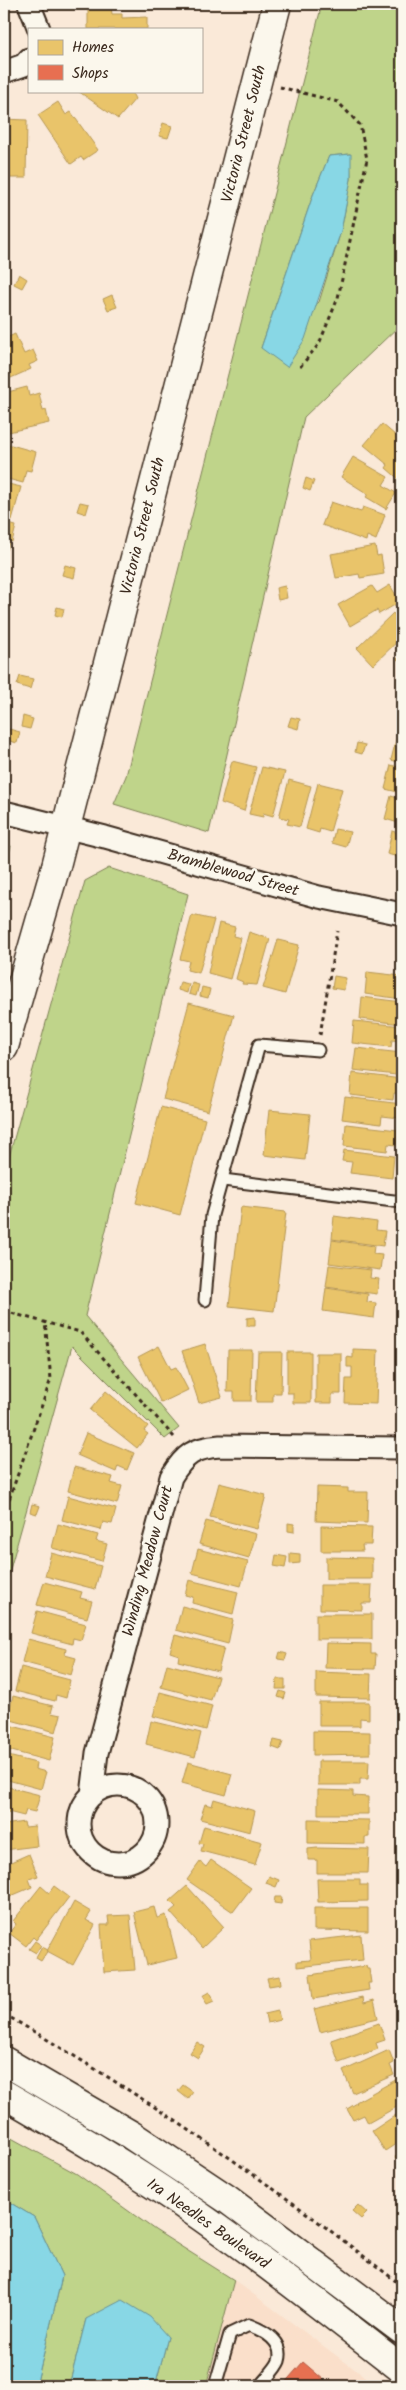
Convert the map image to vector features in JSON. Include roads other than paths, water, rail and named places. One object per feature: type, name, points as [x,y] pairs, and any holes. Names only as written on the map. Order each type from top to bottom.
[{"type":"main road","name":"Victoria Street South","points":[[4,1047],[56,866],[64,828],[276,4]]},
{"type":"main road","name":"Ira Needles Boulevard","points":[[4,2061],[131,2135],[227,2199],[402,2330]]},
{"type":"main road","name":"Ira Needles Boulevard","points":[[4,2094],[103,2152],[180,2202],[263,2261],[402,2369]]},
{"type":"street","points":[[29,4],[39,28]]},
{"type":"street","points":[[4,72],[24,65],[28,60]]},
{"type":"street","name":"Bramblewood Street","points":[[4,812],[105,837],[319,897],[402,914]]},
{"type":"street","name":"Winding Meadow Court","points":[[92,1795],[97,1753],[171,1477],[179,1464],[189,1453],[202,1448],[220,1446],[402,1448]]},
{"type":"lane","points":[[205,1300],[212,1215],[259,1045],[318,1050]]},
{"type":"lane","points":[[223,1180],[402,1202]]},
{"type":"lane","points":[[215,2386],[230,2334],[248,2325],[271,2336],[279,2348],[279,2360],[260,2386]]},
{"type":"water","points":[[351,154],[351,179],[341,231],[305,339],[287,367],[261,348],[313,195],[329,156]]},
{"type":"water","points":[[4,2199],[34,2217],[62,2276],[36,2386],[4,2386]]},
{"type":"water","points":[[122,2300],[150,2317],[168,2337],[155,2386],[69,2386],[86,2319]]}]
